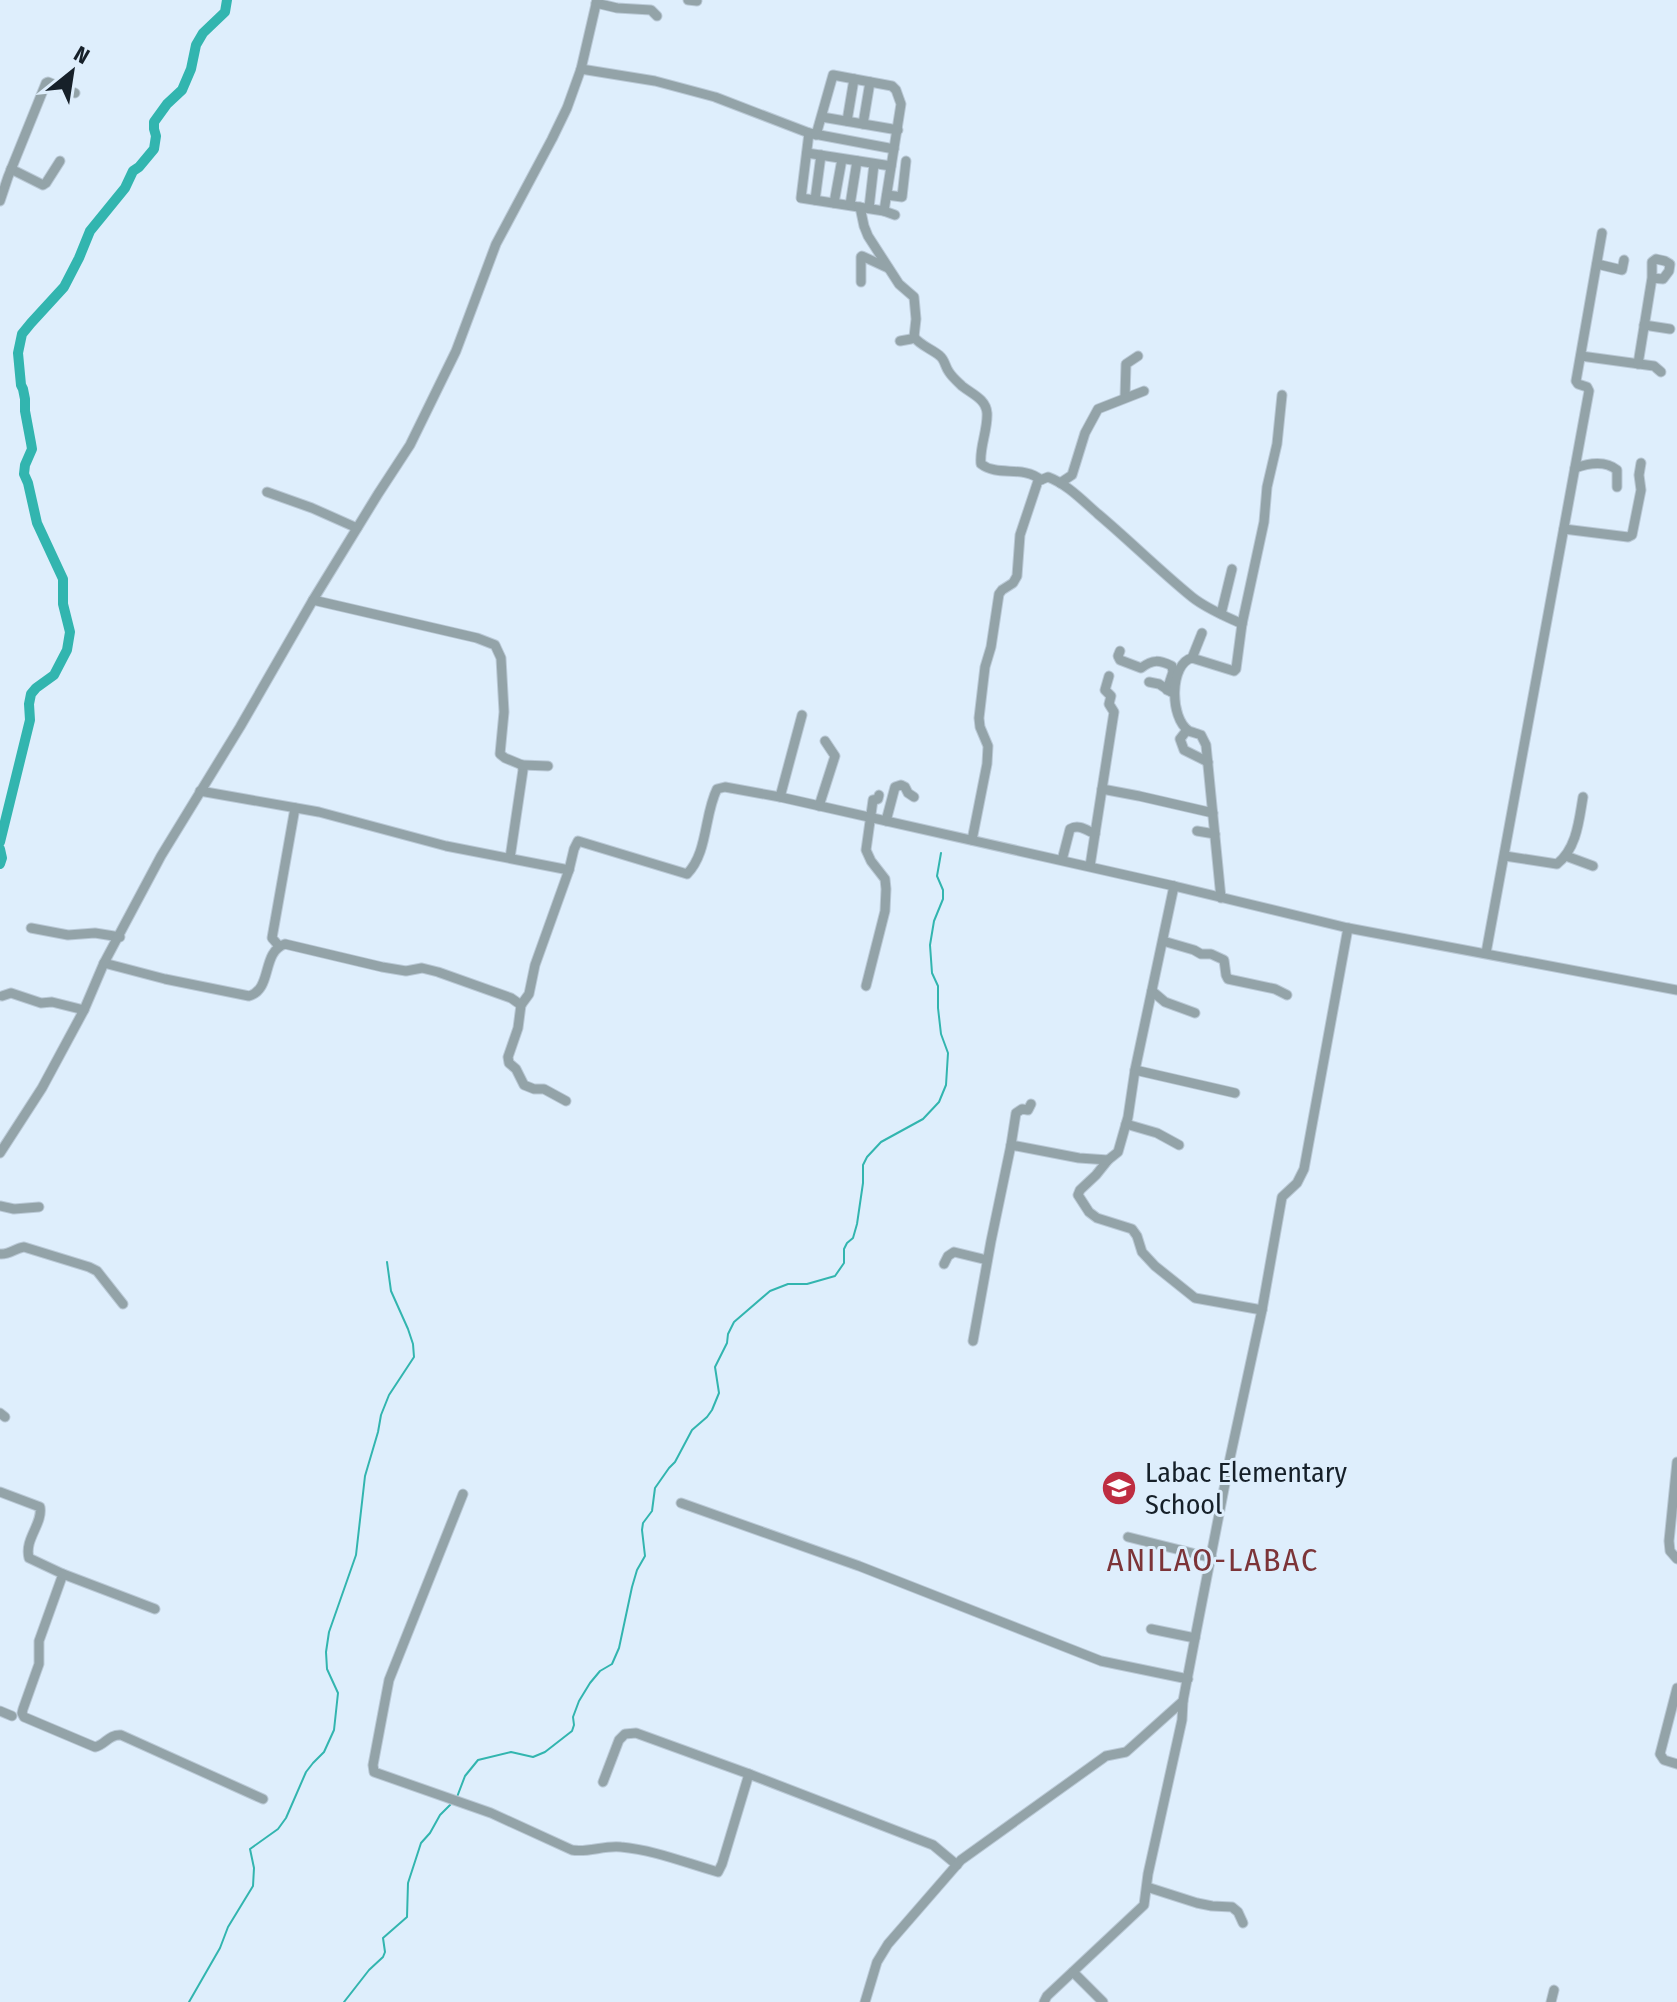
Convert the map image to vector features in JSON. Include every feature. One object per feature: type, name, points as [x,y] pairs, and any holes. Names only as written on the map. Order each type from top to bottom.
[{"type":"street","points":[[688,0],[697,1]]},
{"type":"street","points":[[0,1153],[42,1088],[161,856],[313,600],[410,445],[433,401],[456,351],[496,244],[567,108],[581,69],[597,1],[617,8],[651,10],[657,16]]},
{"type":"street","points":[[581,69],[655,81],[715,97],[813,134],[894,149]]},
{"type":"street","points":[[884,211],[901,104],[896,90],[892,86],[832,76],[822,117],[807,153],[801,198],[895,215]]},
{"type":"street","points":[[847,121],[854,79]]},
{"type":"street","points":[[0,201],[47,82],[75,93]]},
{"type":"street","points":[[863,124],[870,82]]},
{"type":"street","points":[[822,117],[898,130]]},
{"type":"street","points":[[807,153],[891,166]]},
{"type":"street","points":[[815,200],[821,155]]},
{"type":"street","points":[[834,203],[842,159]]},
{"type":"street","points":[[11,169],[43,185],[60,161]]},
{"type":"street","points":[[857,161],[860,207],[868,236],[899,284],[914,297],[914,337],[942,357],[948,372],[976,395],[987,410],[981,464],[988,469],[1032,473],[1041,480]]},
{"type":"street","points":[[887,195],[902,197],[906,161]]},
{"type":"street","points":[[860,207],[874,164]]},
{"type":"street","points":[[1486,953],[1589,391],[1576,381],[1602,233]]},
{"type":"street","points":[[861,282],[862,256],[888,268]]},
{"type":"street","points":[[1597,264],[1622,270],[1624,260]]},
{"type":"street","points":[[1638,364],[1652,278]]},
{"type":"street","points":[[1644,325],[1670,329]]},
{"type":"street","points":[[900,341],[914,337]]},
{"type":"street","points":[[1125,397],[1125,369],[1129,361],[1138,356]]},
{"type":"street","points":[[1581,356],[1654,366],[1661,372]]},
{"type":"street","points":[[1060,483],[1072,475],[1085,433],[1098,409],[1144,391]]},
{"type":"street","points":[[1171,692],[1184,661],[1192,658],[1234,671],[1236,669],[1248,591],[1264,522],[1282,395]]},
{"type":"street","points":[[1575,468],[1592,463],[1616,467],[1617,487]]},
{"type":"street","points":[[1564,529],[1632,535],[1641,490],[1641,463]]},
{"type":"street","points":[[972,840],[988,755],[979,718],[985,667],[999,594],[1017,576],[1020,535],[1035,488],[1041,480],[1048,477],[1060,483],[1192,597],[1242,624]]},
{"type":"street","points":[[267,492],[357,528]]},
{"type":"street","points":[[1221,614],[1232,569]]},
{"type":"street","points":[[313,600],[477,638],[495,645],[501,658],[504,696],[500,754],[522,765],[548,766]]},
{"type":"street","points":[[1192,658],[1202,633]]},
{"type":"street","points":[[1120,651],[1120,660],[1137,667],[1153,661],[1172,666],[1171,692],[1175,711],[1187,730],[1204,737],[1221,898]]},
{"type":"street","points":[[1090,866],[1114,712],[1109,704],[1111,696],[1105,690],[1109,676]]},
{"type":"street","points":[[1149,682],[1171,692]]},
{"type":"street","points":[[780,797],[802,715]]},
{"type":"street","points":[[1187,730],[1180,739],[1184,750],[1208,762]]},
{"type":"street","points":[[819,806],[835,756],[825,741]]},
{"type":"street","points":[[510,858],[522,765]]},
{"type":"street","points":[[886,818],[892,790],[897,785],[905,787],[914,797]]},
{"type":"street","points":[[566,1101],[544,1089],[524,1085],[508,1057],[518,1028],[521,1005],[529,994],[535,965],[578,841],[687,874],[694,866],[717,789],[725,787],[886,818],[1348,928],[1677,990]]},
{"type":"street","points":[[1102,789],[1213,813]]},
{"type":"street","points":[[200,791],[319,812],[446,846],[569,870]]},
{"type":"street","points":[[866,986],[885,911],[885,879],[866,850],[873,800],[878,799],[879,795]]},
{"type":"street","points":[[1505,856],[1557,864],[1569,853],[1583,797]]},
{"type":"street","points":[[279,946],[272,938],[295,808]]},
{"type":"street","points":[[1062,860],[1070,829],[1082,827],[1095,834]]},
{"type":"street","points":[[1197,831],[1215,834]]},
{"type":"street","points":[[1566,856],[1593,866]]},
{"type":"street","points":[[1174,886],[1118,1152],[1078,1195],[1097,1218],[1132,1229],[1142,1252],[1195,1298],[1262,1310]]},
{"type":"street","points":[[31,928],[68,935],[95,933],[120,937]]},
{"type":"street","points":[[1044,2002],[1144,1905],[1152,1888],[1148,1874],[1182,1720],[1195,1638],[1282,1197],[1297,1183],[1304,1169],[1348,928]]},
{"type":"street","points":[[1163,941],[1224,960],[1228,979],[1275,989],[1287,995]]},
{"type":"street","points":[[104,963],[249,996],[257,994],[262,988],[274,952],[285,944],[406,971],[422,968],[438,972],[511,998],[521,1005]]},
{"type":"street","points":[[1152,991],[1165,1002],[1195,1013]]},
{"type":"street","points":[[2,996],[11,993],[41,1003],[52,1002],[84,1010]]},
{"type":"street","points":[[1135,1070],[1235,1093]]},
{"type":"street","points":[[973,1341],[1016,1113],[1022,1109],[1028,1110],[1031,1104]]},
{"type":"street","points":[[1126,1124],[1157,1133],[1179,1145]]},
{"type":"street","points":[[1011,1145],[1079,1158],[1108,1160]]},
{"type":"street","points":[[0,1206],[14,1209],[39,1207]]},
{"type":"street","points":[[0,1254],[6,1255],[24,1247],[89,1267],[97,1271],[123,1304]]},
{"type":"street","points":[[944,1264],[954,1252],[987,1260]]},
{"type":"street","points":[[1677,1462],[1669,1541],[1670,1551],[1677,1559]]},
{"type":"street","points":[[0,1492],[40,1507],[42,1513],[29,1545],[29,1558],[155,1609]]},
{"type":"street","points":[[463,1494],[389,1680],[372,1769],[374,1772],[491,1813],[572,1850],[616,1846],[644,1850],[718,1872],[749,1774]]},
{"type":"street","points":[[681,1503],[859,1566],[1101,1661],[1188,1679]]},
{"type":"street","points":[[1128,1537],[1212,1558]]},
{"type":"street","points":[[63,1574],[39,1641],[39,1664],[23,1709],[24,1717],[95,1747],[110,1736],[121,1735],[263,1799]]},
{"type":"street","points":[[1151,1629],[1195,1638]]},
{"type":"street","points":[[1677,1688],[1660,1754],[1664,1760],[1677,1764]]},
{"type":"street","points":[[865,2002],[877,1962],[888,1944],[961,1860],[1106,1756],[1126,1752],[1183,1701]]},
{"type":"street","points":[[0,1711],[12,1716]]},
{"type":"street","points":[[603,1782],[619,1740],[625,1734],[636,1733],[933,1845],[957,1865]]},
{"type":"street","points":[[1152,1888],[1197,1903],[1232,1907],[1243,1923]]},
{"type":"street","points":[[1073,1972],[1103,2002]]},
{"type":"street","points":[[1551,2002],[1554,1990]]},
{"type":"waterway","points":[[0,842],[30,720],[31,694],[54,675],[67,650],[70,632],[63,604],[63,579],[37,523],[24,474],[32,449],[18,353],[22,334],[64,287],[90,231],[125,188],[133,171],[154,149],[154,122],[182,90],[196,45],[203,33],[225,12],[227,0]]},
{"type":"waterway","points":[[0,849],[0,864]]},
{"type":"waterway","points":[[457,1797],[465,1776],[478,1760],[511,1752],[533,1757],[545,1752],[572,1731],[579,1701],[600,1671],[612,1664],[619,1648],[632,1587],[645,1556],[643,1523],[652,1511],[655,1488],[675,1462],[692,1430],[712,1410],[719,1393],[715,1367],[734,1322],[770,1291],[788,1284],[807,1284],[835,1276],[844,1263],[844,1249],[853,1238],[857,1224],[863,1165],[867,1157],[881,1142],[923,1119],[939,1102],[946,1085],[948,1053],[941,1034],[938,986],[932,973],[930,945],[934,921],[943,899],[937,876],[941,853]]},
{"type":"waterway","points":[[189,2002],[253,1886],[254,1868],[250,1849],[278,1829],[286,1818],[306,1772],[324,1752],[334,1730],[338,1693],[327,1669],[329,1632],[356,1555],[365,1476],[381,1415],[389,1395],[414,1357],[408,1329],[391,1291],[387,1262]]},
{"type":"waterway","points":[[344,2002],[383,1957],[383,1938],[407,1917],[408,1883],[421,1843],[453,1802]]},
{"type":"place","name":"Labac Elementary School","points":[[1119,1488]]},
{"type":"district","name":"ANILAO-LABAC","points":[[1213,1560]]}]
